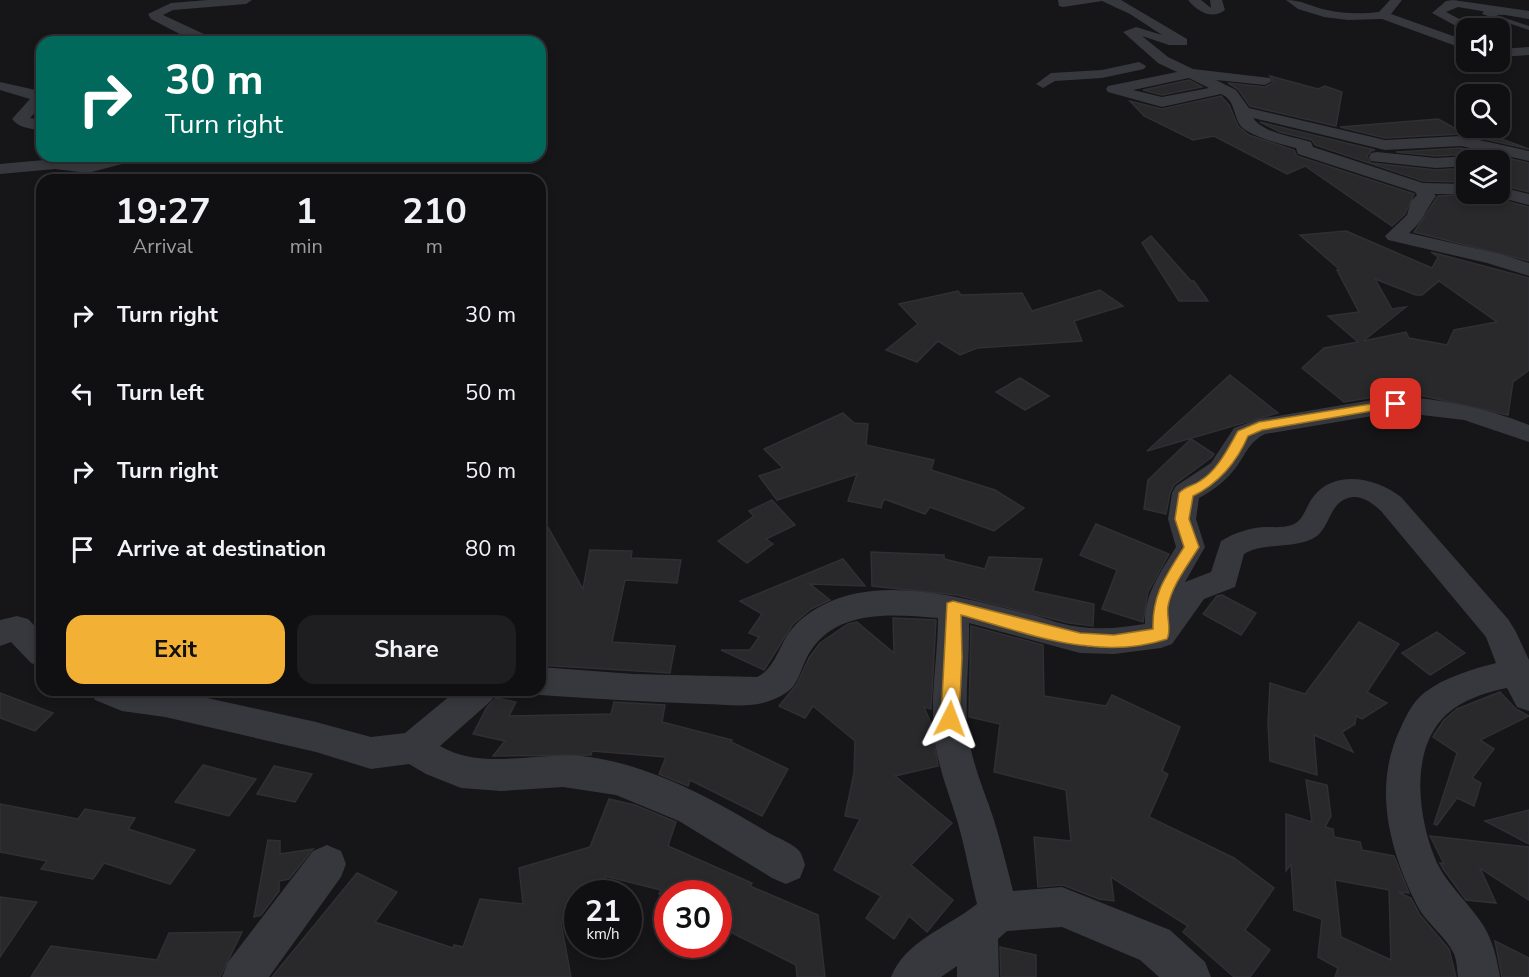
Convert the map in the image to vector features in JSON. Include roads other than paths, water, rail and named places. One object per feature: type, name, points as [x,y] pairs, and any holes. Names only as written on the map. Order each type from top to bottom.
[{"type":"street","points":[[191,36],[178,25],[154,14],[171,7],[246,0]]},
{"type":"street","points":[[1064,0],[1063,3],[1096,0]]},
{"type":"street","points":[[1107,0],[1126,5],[1143,19],[1182,42],[1175,43],[1140,32],[1129,32],[1167,61],[1231,93],[1244,111],[1247,123],[1282,140],[1305,146],[1403,161],[1456,161]]},
{"type":"street","points":[[1194,0],[1202,9],[1215,11],[1219,10],[1216,0]]},
{"type":"street","points":[[1292,0],[1312,11],[1352,18],[1377,16],[1456,42]]},
{"type":"street","points":[[1377,16],[1396,0]]},
{"type":"street","points":[[1509,0],[1529,18]]},
{"type":"street","points":[[1456,22],[1438,13],[1450,4],[1458,3],[1529,18]]},
{"type":"street","points":[[1529,18],[1521,31],[1529,37]]},
{"type":"street","points":[[1510,52],[1529,51]]},
{"type":"street","points":[[1043,84],[1051,77],[1102,74],[1167,61]]},
{"type":"street","points":[[1223,89],[1162,102],[1113,89],[1190,73],[1265,81]]},
{"type":"street","points":[[0,86],[36,96]]},
{"type":"street","points":[[36,102],[20,119],[36,124]]},
{"type":"street","points":[[1244,111],[1385,145],[1440,140],[1529,156]]},
{"type":"street","points":[[1305,146],[1304,150],[1422,188],[1456,189]]},
{"type":"street","points":[[0,158],[36,154]]},
{"type":"street","points":[[0,170],[55,164],[88,168],[110,162]]},
{"type":"street","points":[[1510,169],[1519,171]]},
{"type":"street","points":[[1422,188],[1427,196],[1420,201],[1416,217],[1395,236],[1492,258],[1529,270]]},
{"type":"street","points":[[1510,195],[1529,200]]},
{"type":"street","points":[[1161,634],[1160,607],[1167,587],[1191,547],[1182,519],[1186,493],[1206,484],[1212,478],[1236,450],[1243,434],[1259,426],[1396,404],[1417,404],[1475,416],[1529,434]]},
{"type":"street","points":[[546,681],[633,688],[759,691],[785,675],[791,656],[803,637],[838,611],[892,602],[953,607],[1080,640],[1114,641],[1161,634],[1193,591],[1224,579],[1231,548],[1247,538],[1288,537],[1305,531],[1311,527],[1326,500],[1347,489],[1373,490],[1391,504],[1481,607],[1505,641],[1524,681],[1473,684],[1442,698],[1426,711],[1404,758],[1402,797],[1410,838],[1433,895],[1472,946],[1479,977]]},
{"type":"street","points":[[953,607],[951,733],[957,771],[975,819],[988,921],[978,977]]},
{"type":"street","points":[[0,633],[17,628],[36,648]]},
{"type":"street","points":[[120,696],[165,703],[316,737],[371,753],[413,748],[473,696]]},
{"type":"street","points":[[413,748],[436,764],[466,775],[498,777],[541,773],[586,773],[622,780],[694,810],[786,866]]},
{"type":"street","points":[[243,977],[327,864]]},
{"type":"street","points":[[912,977],[932,958],[988,921],[1062,907],[1155,945],[1190,977]]},
{"type":"lane","points":[[1529,18],[1484,13],[1529,18]]}]
